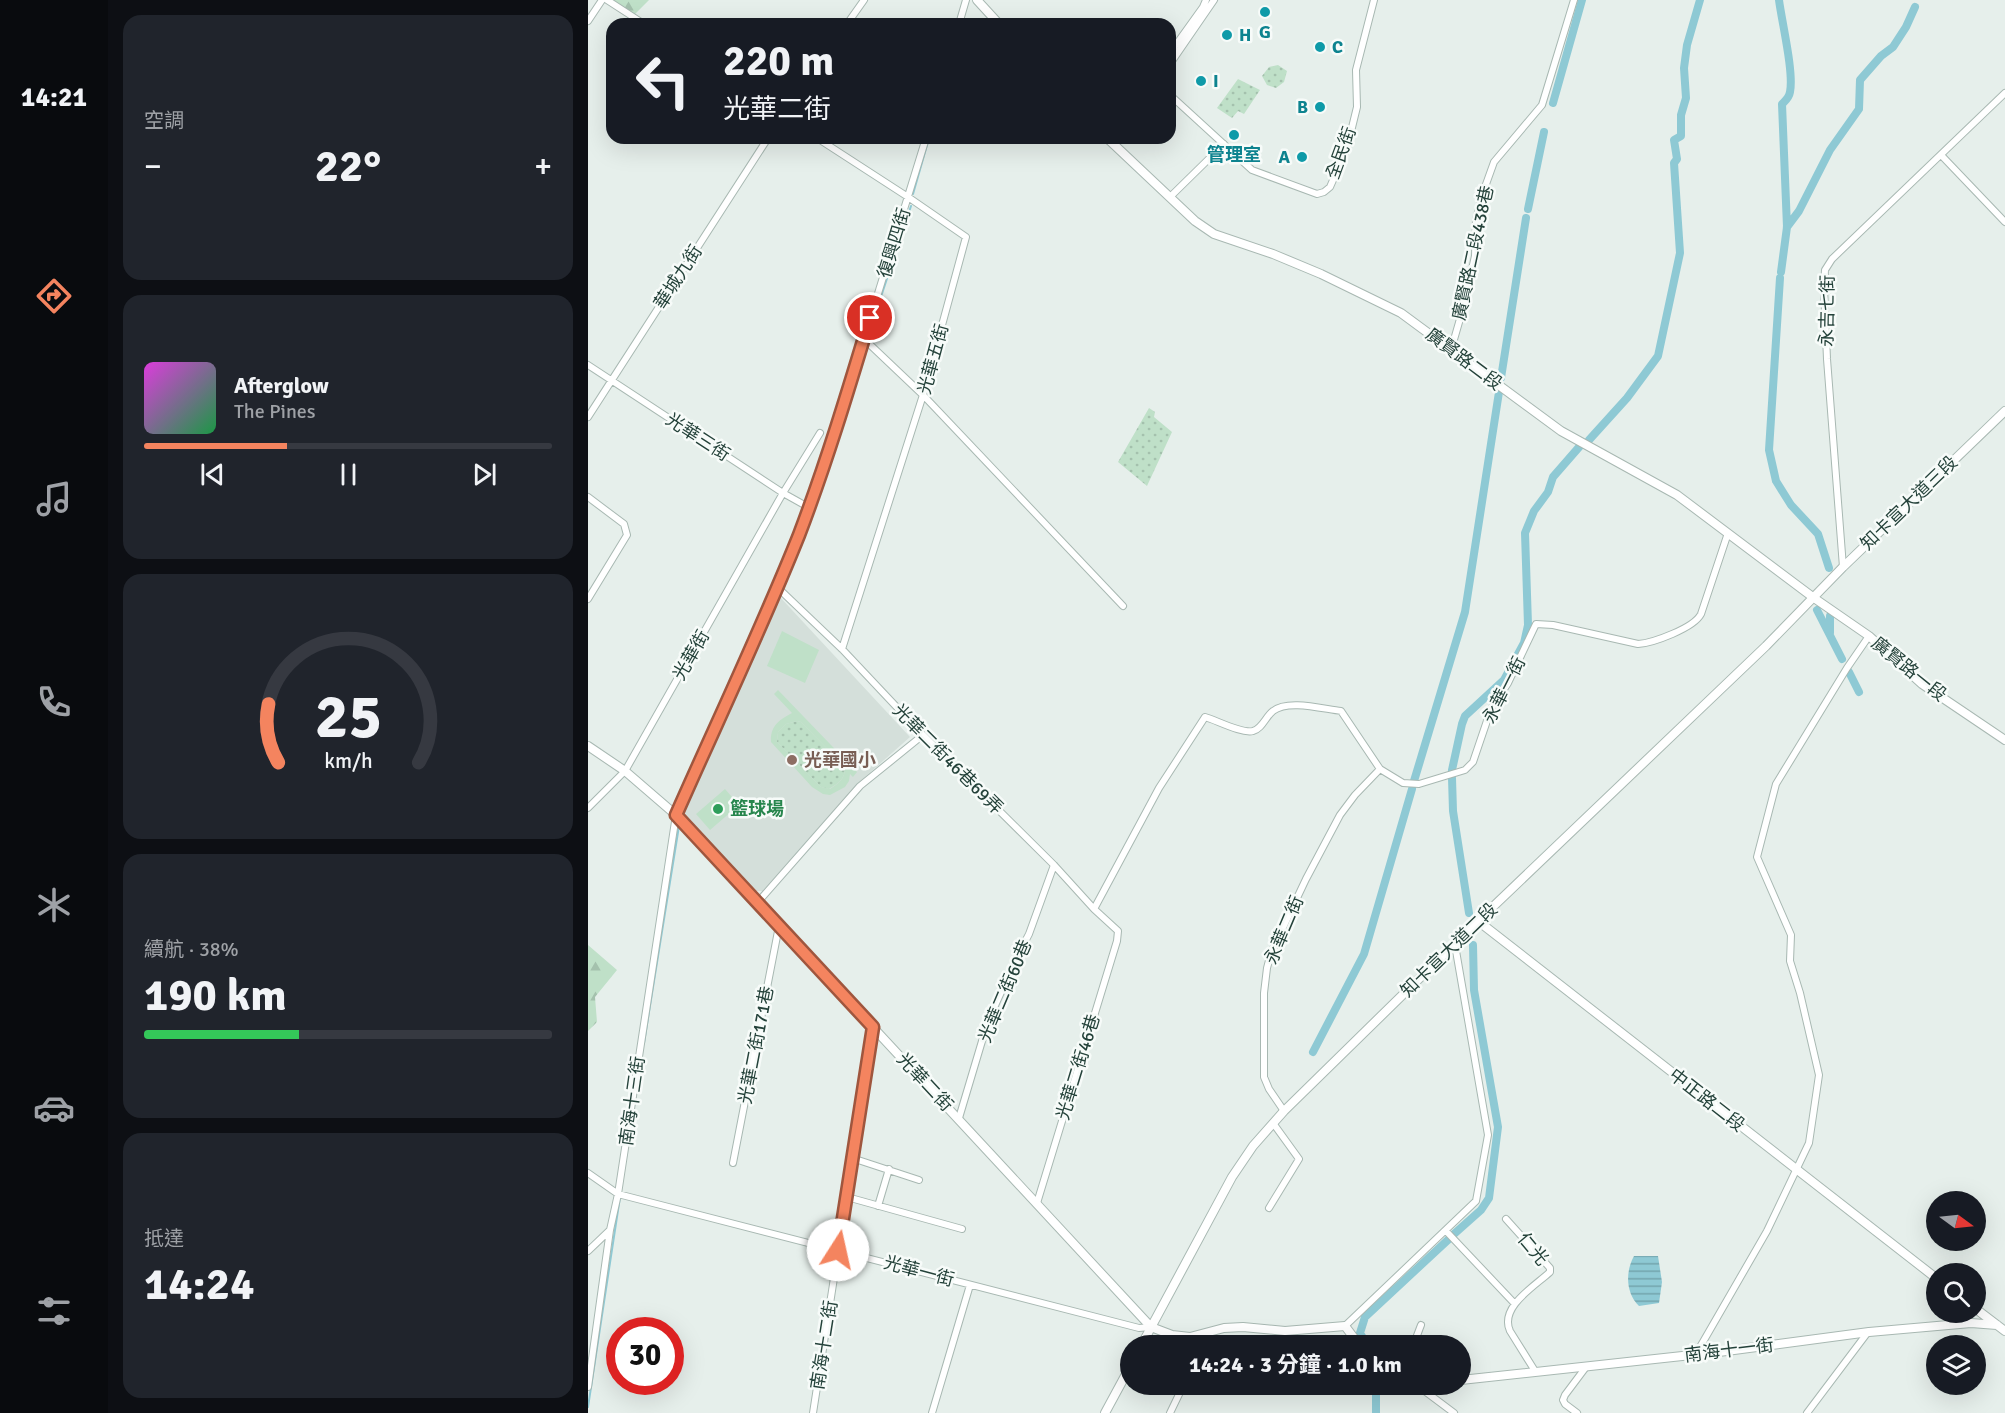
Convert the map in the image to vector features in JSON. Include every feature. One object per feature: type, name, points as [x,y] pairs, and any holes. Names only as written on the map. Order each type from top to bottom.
[{"type":"street","points":[[588,21],[604,0],[634,18]]},
{"type":"street","points":[[851,18],[864,0]]},
{"type":"street","points":[[961,18],[966,0]]},
{"type":"street","points":[[976,0],[993,18]]},
{"type":"street","points":[[1176,45],[1206,0]]},
{"type":"street","points":[[1176,55],[1214,0]]},
{"type":"street","name":"全民街","points":[[1176,100],[1252,170],[1317,194],[1324,192],[1336,175],[1347,148],[1357,107],[1356,70],[1374,0]]},
{"type":"street","name":"廣賢路二段438巷","points":[[1451,350],[1475,256],[1476,219],[1485,187],[1494,162],[1542,105],[1574,0]]},
{"type":"street","name":"永吉七街","points":[[1843,567],[1827,359],[1825,270],[1832,259],[2005,93]]},
{"type":"street","name":"華城九街","points":[[588,417],[764,144]]},
{"type":"street","name":"光華五街","points":[[826,144],[966,237],[923,395],[842,649]]},
{"type":"street","name":"復興四街","points":[[676,815],[777,587],[808,507],[838,423],[924,144]]},
{"type":"street","name":"廣賢路二段","points":[[1114,144],[1195,221],[1214,234],[1273,254],[1401,313],[1561,431],[1677,495],[1814,598]]},
{"type":"street","points":[[1170,196],[1224,144]]},
{"type":"street","points":[[1941,155],[2005,222]]},
{"type":"street","points":[[864,339],[923,395],[1123,606]]},
{"type":"street","name":"光華三街","points":[[588,365],[808,507]]},
{"type":"street","name":"知卡宣大道三段","points":[[1814,598],[1843,567],[2005,411]]},
{"type":"street","name":"光華街","points":[[588,808],[625,771],[783,493],[820,433]]},
{"type":"street","points":[[588,496],[624,524],[627,535],[588,600]]},
{"type":"street","name":"永華一街","points":[[1094,909],[1159,788],[1205,717],[1239,729],[1254,731],[1273,711],[1281,707],[1316,706],[1341,711],[1380,769],[1403,783],[1419,784],[1468,769],[1473,762],[1491,709],[1508,683],[1536,624],[1553,625],[1638,644],[1650,643],[1693,624],[1701,614],[1728,533]]},
{"type":"street","name":"光華二街46巷69弄","points":[[777,587],[842,649],[923,735],[1118,932]]},
{"type":"street","name":"廣賢路一段","points":[[1814,598],[1869,636],[1922,684],[2004,738]]},
{"type":"street","name":"知卡宣大道二段","points":[[1147,1335],[1232,1178],[1253,1146],[1273,1123],[1478,921],[1814,598]]},
{"type":"street","points":[[1696,1354],[1767,1231],[1809,1143],[1819,1075],[1800,993],[1790,961],[1791,935],[1757,857],[1776,784],[1869,636]]},
{"type":"street","points":[[758,902],[860,786],[923,735]]},
{"type":"street","name":"光華二街","points":[[588,746],[625,771],[676,815],[1151,1327]]},
{"type":"street","name":"永華二街","points":[[1284,1111],[1264,1077],[1264,993],[1269,960],[1306,879],[1340,815],[1355,795],[1380,769]]},
{"type":"street","name":"南海十三街","points":[[588,1387],[610,1230],[618,1194],[676,815]]},
{"type":"street","name":"光華二街60巷","points":[[958,1118],[988,1021],[1029,934],[1054,865]]},
{"type":"street","name":"中正路二段","points":[[1478,921],[1926,1270]]},
{"type":"street","name":"光華二街171巷","points":[[733,1163],[779,926]]},
{"type":"street","name":"光華二街46巷","points":[[1037,1203],[1118,932]]},
{"type":"street","points":[[1151,1327],[1172,1335],[1190,1337],[1224,1328],[1243,1327],[1286,1331],[1345,1326],[1476,1201],[1488,1135],[1455,945]]},
{"type":"street","name":"南海十二街","points":[[813,1413],[873,1027]]},
{"type":"street","points":[[1269,1208],[1299,1159],[1273,1123]]},
{"type":"street","points":[[852,1158],[919,1180]]},
{"type":"street","points":[[878,1206],[889,1169]]},
{"type":"street","name":"光華一街","points":[[588,1173],[618,1194],[1139,1328],[1151,1327]]},
{"type":"street","points":[[847,1197],[962,1229]]},
{"type":"street","name":"仁光","points":[[1506,1219],[1550,1268],[1550,1272],[1515,1304]]},
{"type":"street","points":[[588,1251],[610,1230]]},
{"type":"street","points":[[1446,1231],[1515,1304],[1507,1316],[1506,1323],[1535,1371]]},
{"type":"street","points":[[932,1413],[970,1285]]},
{"type":"street","points":[[1986,1317],[2005,1331]]},
{"type":"street","name":"南海十一街","points":[[1471,1379],[1869,1332],[1971,1323],[1997,1325]]},
{"type":"street","points":[[1417,1335],[1420,1325]]},
{"type":"street","points":[[1345,1326],[1352,1335]]},
{"type":"street","points":[[1807,1413],[1869,1332]]},
{"type":"street","points":[[1577,1413],[1563,1400],[1586,1366]]},
{"type":"street","points":[[1105,1413],[1120,1385]]},
{"type":"street","points":[[1170,1413],[1179,1395]]},
{"type":"street","points":[[1430,1395],[1454,1413]]},
{"type":"shaded area","name":"光華國小","points":[[779,596],[910,737],[857,784],[769,891],[753,891],[677,810]]},
{"type":"green space","points":[[613,0],[649,0],[634,15]]},
{"type":"green space","points":[[1278,65],[1287,71],[1284,82],[1276,88],[1267,85],[1262,76],[1269,67]]},
{"type":"green space","points":[[1238,79],[1260,90],[1244,114],[1238,111],[1232,118],[1217,108]]},
{"type":"green space","points":[[1149,408],[1155,412],[1154,417],[1172,432],[1147,486],[1118,462]]},
{"type":"green space","points":[[782,631],[819,650],[805,683],[767,666]]},
{"type":"green space","points":[[778,690],[857,772],[853,777],[850,774],[845,787],[830,795],[823,794],[812,787],[771,742],[776,724],[792,713],[774,694]],"holes":[[[801,722],[845,767],[841,780],[830,789],[821,787],[777,742],[778,732],[786,724]]]},
{"type":"green space","points":[[801,722],[845,767],[841,780],[829,789],[821,787],[777,742],[778,732],[786,724]]},
{"type":"green space","name":"籃球場","points":[[725,789],[739,805],[710,830],[696,814]]},
{"type":"green space","points":[[588,945],[617,970],[595,997],[597,1022],[588,1031]]},
{"type":"water","points":[[1634,1256],[1658,1256],[1662,1282],[1659,1303],[1639,1306],[1631,1295],[1628,1276]]},
{"type":"waterway","points":[[1553,103],[1582,0]]},
{"type":"waterway","points":[[1589,440],[1627,398],[1658,356],[1680,253],[1674,163],[1677,159],[1674,140],[1681,136],[1681,115],[1686,98],[1684,68],[1687,45],[1700,0]]},
{"type":"waterway","points":[[1779,0],[1791,83],[1789,96],[1782,104],[1787,227],[1781,272]]},
{"type":"waterway","points":[[1787,227],[1799,211],[1830,150],[1859,109],[1860,80],[1881,56],[1893,47],[1915,7]]},
{"type":"waterway","points":[[1528,209],[1544,132]]},
{"type":"waterway","points":[[913,194],[927,144]]},
{"type":"waterway","points":[[867,339],[911,206]]},
{"type":"waterway","points":[[1501,378],[1526,218]]},
{"type":"waterway","points":[[1780,278],[1769,450],[1776,481],[1791,505],[1818,534],[1829,568]]},
{"type":"waterway","points":[[782,586],[805,533],[868,346]]},
{"type":"waterway","points":[[1414,781],[1465,612],[1499,392]]},
{"type":"waterway","points":[[1452,770],[1465,716],[1504,680],[1524,643],[1528,625],[1525,533],[1534,511],[1548,492],[1553,477],[1580,446]]},
{"type":"waterway","points":[[739,680],[779,592]]},
{"type":"waterway","points":[[1817,610],[1842,659]]},
{"type":"waterway","points":[[1830,616],[1830,633]]},
{"type":"waterway","points":[[1849,672],[1859,692]]},
{"type":"waterway","points":[[1452,778],[1453,811],[1469,913]]},
{"type":"waterway","points":[[1313,1052],[1364,954],[1412,789]]},
{"type":"waterway","points":[[644,1043],[679,826]]},
{"type":"waterway","points":[[1454,1234],[1481,1210],[1489,1198],[1498,1127],[1474,990],[1473,945]]},
{"type":"waterway","points":[[588,1407],[620,1197]]},
{"type":"waterway","points":[[1361,1335],[1365,1317],[1450,1238]]},
{"type":"waterway","points":[[1376,1395],[1376,1413]]},
{"type":"place","name":"G","points":[[1265,12]]},
{"type":"place","name":"H","points":[[1227,35]]},
{"type":"place","name":"C","points":[[1320,47]]},
{"type":"place","name":"I","points":[[1201,81]]},
{"type":"place","name":"B","points":[[1320,107]]},
{"type":"place","name":"管理室","points":[[1234,135]]},
{"type":"place","name":"A","points":[[1302,157]]},
{"type":"place","name":"光華國小","points":[[792,760]]},
{"type":"place","name":"籃球場","points":[[718,809]]},
{"type":"route","points":[[838,1250],[873,1027],[676,815],[799,533],[838,423],[870,318]]}]
